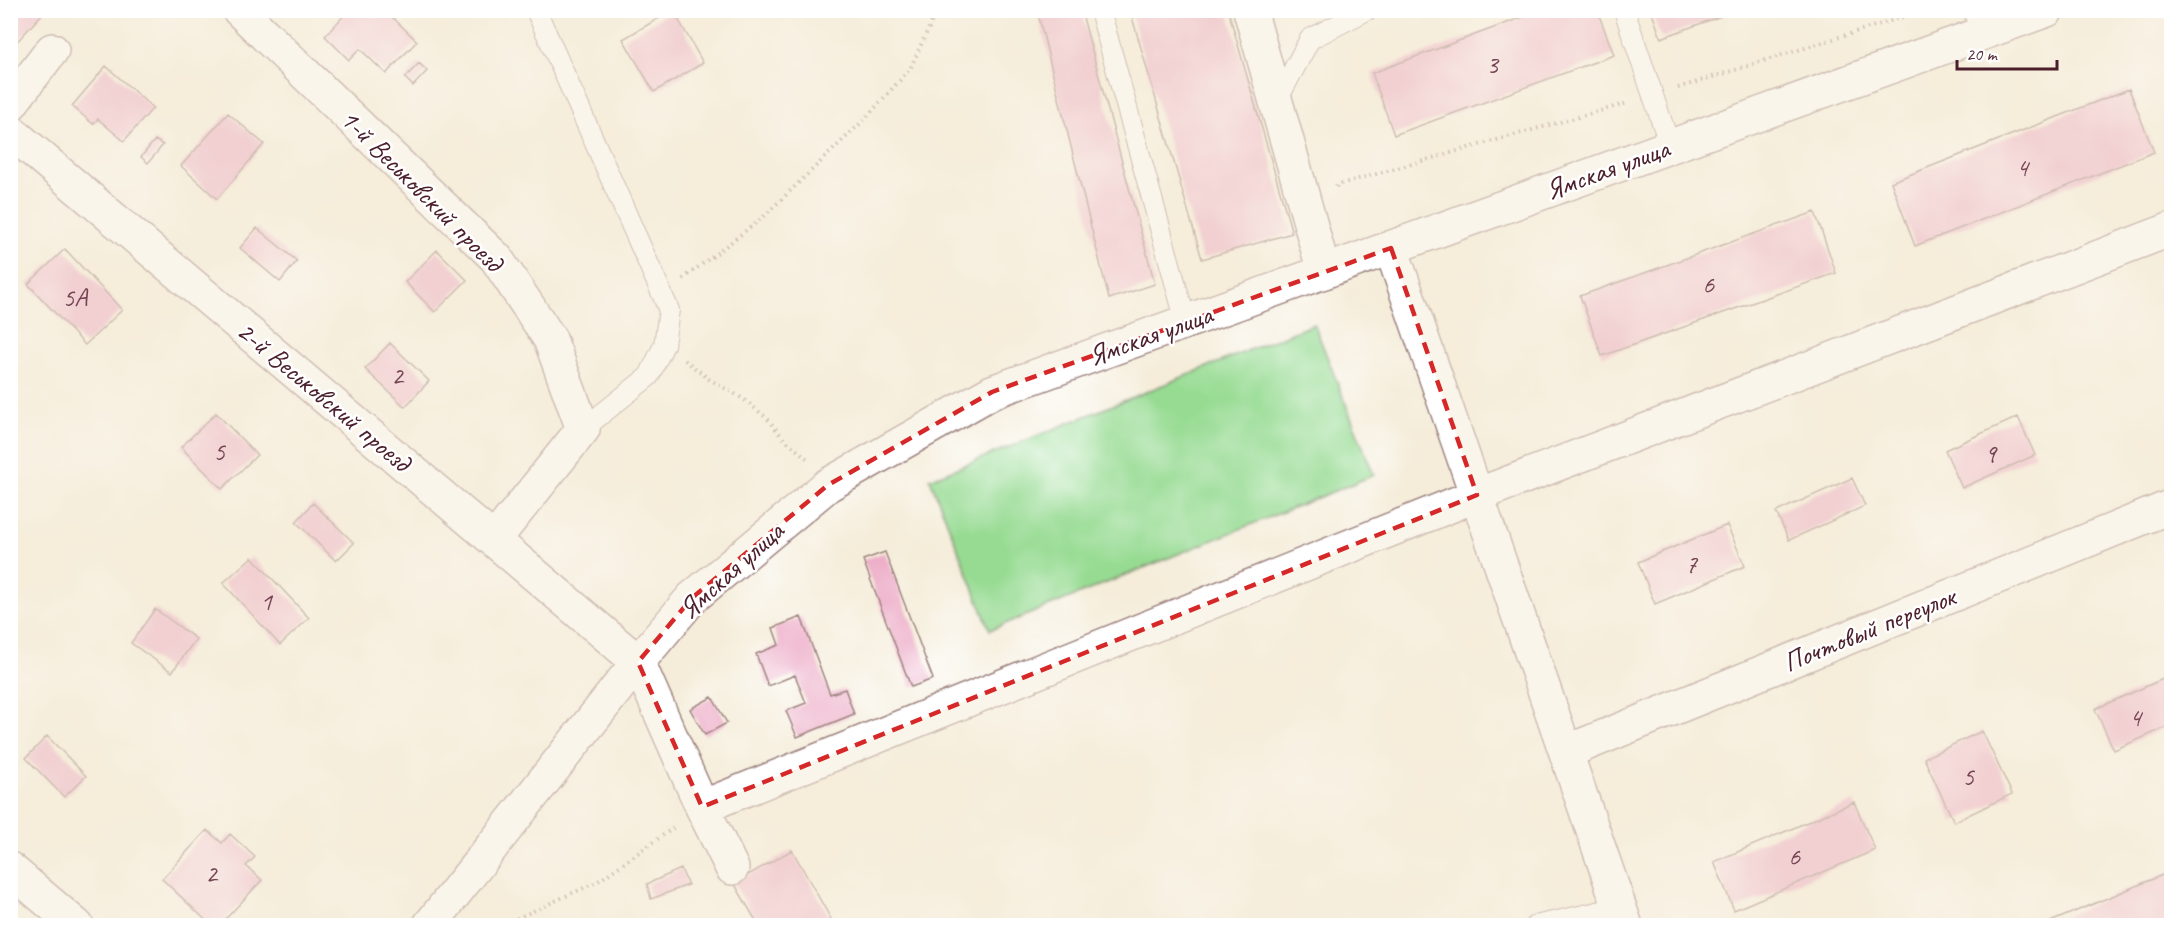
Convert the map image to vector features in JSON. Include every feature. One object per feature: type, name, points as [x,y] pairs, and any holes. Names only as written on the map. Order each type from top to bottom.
[{"type":"street","name":"1-й Веськовский проезд","points":[[238,10],[496,258],[550,339],[583,429]]},
{"type":"street","points":[[1250,10],[1324,272]]},
{"type":"street","name":"Ямская улица","points":[[432,924],[638,662],[693,598],[828,485],[992,392],[1670,146],[1978,22],[2047,10]]},
{"type":"street","points":[[10,105],[52,50]]},
{"type":"street","name":"2-й Веськовский проезд","points":[[10,131],[638,662]]},
{"type":"street","points":[[702,807],[1477,495],[2172,229]]},
{"type":"street","points":[[1391,248],[1623,916]]},
{"type":"street","points":[[494,540],[583,429]]},
{"type":"street","name":"Почтовый переулок","points":[[1566,752],[2172,506]]},
{"type":"street","points":[[638,662],[702,807],[732,868]]},
{"type":"street","points":[[10,869],[77,926]]},
{"type":"lane","points":[[537,10],[669,310],[664,345],[650,376],[583,429]]},
{"type":"lane","points":[[1100,10],[1186,322]]},
{"type":"lane","points":[[1275,104],[1310,39],[1367,10]]},
{"type":"lane","points":[[1624,10],[1670,146]]},
{"type":"lane","points":[[1535,926],[1623,916]]},
{"type":"path","points":[[669,310],[681,280],[761,219],[866,119],[910,69],[937,10]]},
{"type":"path","points":[[1310,224],[1337,185],[1653,95],[1925,10]]},
{"type":"path","points":[[664,345],[709,379],[742,398],[766,418],[784,439],[822,474],[828,485]]},
{"type":"path","points":[[507,926],[513,920],[597,882],[702,807]]},
{"type":"highlighted area","points":[[1391,248],[1477,495],[702,807],[638,662],[692,598],[828,485],[992,392]]},
{"type":"green space","points":[[1314,324],[1374,475],[990,630],[930,479]]},
{"type":"building","points":[[10,10],[40,10],[43,13],[13,46],[10,44]]},
{"type":"building","points":[[349,10],[385,10],[417,41],[386,74],[360,49],[349,60],[325,36]]},
{"type":"building","points":[[673,10],[703,63],[654,92],[623,39]]},
{"type":"building","points":[[1037,10],[1081,10],[1155,284],[1109,299]]},
{"type":"building","points":[[1130,10],[1228,10],[1292,233],[1202,259]]},
{"type":"building","points":[[1542,10],[1597,10],[1614,55],[1394,135],[1372,73]]},
{"type":"building","points":[[1651,10],[1735,10],[1735,11],[1661,38]]},
{"type":"building","points":[[419,63],[427,71],[413,86],[405,78]]},
{"type":"building","points":[[106,66],[153,108],[124,141],[98,119],[93,124],[72,106]]},
{"type":"building","points":[[2129,89],[2154,152],[1915,246],[1891,182]]},
{"type":"building","points":[[228,113],[264,144],[217,199],[181,166]]},
{"type":"building","points":[[155,140],[163,145],[148,163],[141,157]]},
{"type":"building","points":[[1815,212],[1836,273],[1602,356],[1580,296]]},
{"type":"building","points":[[257,228],[297,261],[280,282],[240,248]]},
{"type":"building","points":[[65,249],[122,310],[85,345],[28,284]]},
{"type":"building","points":[[437,250],[467,280],[435,312],[405,282]]},
{"type":"building","points":[[390,343],[429,381],[405,407],[365,369]]},
{"type":"building","points":[[216,413],[257,455],[222,489],[181,447]]},
{"type":"building","points":[[2018,417],[2035,455],[1962,488],[1945,450]]},
{"type":"building","points":[[1852,478],[1865,506],[1789,540],[1776,512]]},
{"type":"building","points":[[313,503],[354,543],[336,561],[296,522]]},
{"type":"building","points":[[1727,525],[1745,566],[1655,604],[1638,562]]},
{"type":"building","points":[[885,552],[933,679],[911,687],[863,560]]},
{"type":"building","points":[[252,557],[309,618],[280,645],[223,583]]},
{"type":"building","points":[[155,609],[196,639],[172,672],[131,643]]},
{"type":"building","points":[[801,617],[830,694],[845,689],[854,714],[797,737],[786,711],[806,703],[795,675],[768,686],[756,654],[779,645],[773,628]]},
{"type":"building","points":[[2172,675],[2172,725],[2114,750],[2095,709]]},
{"type":"building","points":[[712,697],[727,723],[705,735],[690,709]]},
{"type":"building","points":[[1982,731],[2012,794],[1954,822],[1924,758]]},
{"type":"building","points":[[47,736],[86,776],[64,797],[26,758]]},
{"type":"building","points":[[1854,802],[1875,850],[1734,910],[1714,862]]},
{"type":"building","points":[[207,830],[222,843],[230,834],[255,857],[246,866],[262,880],[219,926],[212,926],[162,879]]},
{"type":"building","points":[[792,850],[835,926],[759,926],[734,883]]},
{"type":"building","points":[[681,869],[688,885],[651,899],[647,884]]},
{"type":"building","points":[[2172,871],[2172,921],[2160,925],[2043,925]]}]
